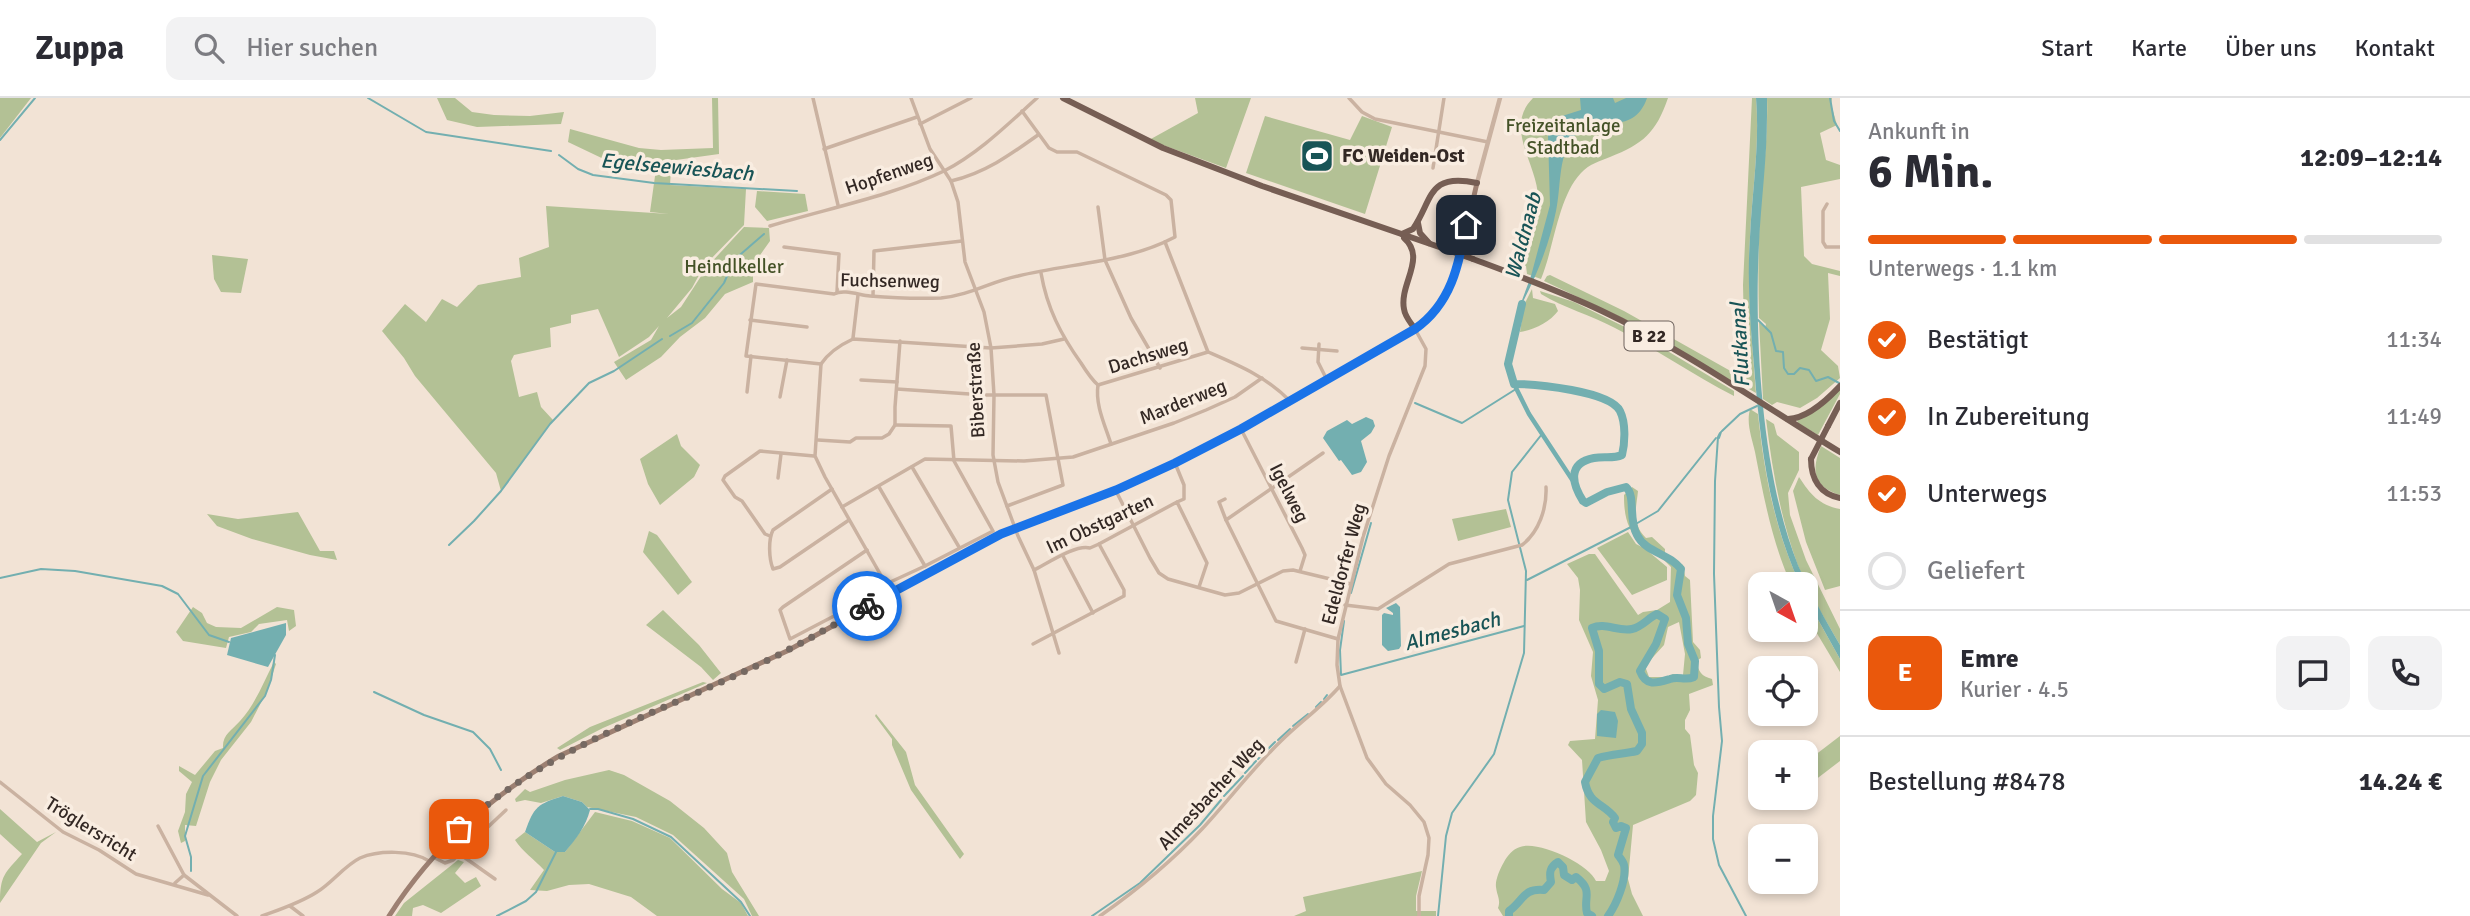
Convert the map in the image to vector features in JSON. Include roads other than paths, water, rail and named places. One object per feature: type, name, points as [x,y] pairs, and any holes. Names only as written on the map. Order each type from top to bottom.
[{"type":"main road","name":"B 22","points":[[1063,98],[1163,148],[1517,275],[1603,311],[1650,336],[1840,452]]},
{"type":"main road","points":[[389,916],[431,859],[486,806],[528,774],[559,756],[787,651],[1016,527],[1116,490],[1175,463],[1241,429],[1415,329],[1440,306],[1449,291],[1477,183],[1455,180],[1437,188],[1426,201],[1410,232],[1399,234]]},
{"type":"main road","points":[[1414,257],[1422,248],[1431,245],[1420,233],[1418,221]]},
{"type":"main road","points":[[1399,234],[1413,247],[1414,257],[1404,302],[1406,316],[1415,329]]},
{"type":"main road","points":[[1786,419],[1800,417],[1840,386]]},
{"type":"main road","points":[[1839,405],[1839,421]]},
{"type":"main road","points":[[1839,405],[1811,459],[1812,473],[1818,486],[1829,495],[1840,498]]},
{"type":"street","points":[[822,98],[813,99],[838,206]]},
{"type":"street","name":"Biberstraße","points":[[911,98],[930,149],[951,181],[958,202],[965,262],[984,312],[991,348],[995,395],[994,461],[998,482],[1034,570],[1059,653]]},
{"type":"street","points":[[920,124],[971,98]]},
{"type":"street","name":"Hopfenweg","points":[[770,226],[944,170],[984,144],[1037,98]]},
{"type":"street","points":[[1349,98],[1362,112],[1375,119],[1488,142]]},
{"type":"street","points":[[1433,168],[1444,98]]},
{"type":"street","points":[[1477,183],[1500,98]]},
{"type":"street","points":[[1022,111],[1049,148],[1057,152],[1077,152],[1166,195],[1171,200],[1175,237],[1165,242],[1208,352],[1262,378],[1290,401]]},
{"type":"street","points":[[824,149],[917,117]]},
{"type":"street","points":[[951,181],[979,173],[1038,135]]},
{"type":"street","points":[[1826,204],[1823,211],[1823,242],[1826,247],[1840,247]]},
{"type":"street","points":[[1098,207],[1105,260],[1131,318],[1160,368]]},
{"type":"street","points":[[873,296],[874,251],[962,242]]},
{"type":"street","name":"Fuchsenweg","points":[[747,392],[751,356],[746,356],[756,284],[834,294],[837,292],[937,298],[965,295],[1008,278],[1105,260],[1165,242]]},
{"type":"street","points":[[784,247],[839,254],[837,292]]},
{"type":"street","name":"Dachsweg","points":[[1041,272],[1045,294],[1064,339],[1098,385],[1208,352]]},
{"type":"street","points":[[853,339],[858,295]]},
{"type":"street","points":[[750,320],[807,327]]},
{"type":"street","name":"Edeldorfer Weg","points":[[1415,329],[1426,349],[1425,366],[1389,456],[1351,584],[1338,639],[1337,665],[1340,686],[1367,758],[1386,784],[1410,805],[1424,822],[1429,846],[1419,896],[1419,916]]},
{"type":"street","points":[[891,593],[815,456],[821,364],[832,351],[853,339],[991,348],[1042,344],[1064,339]]},
{"type":"street","points":[[817,440],[850,442],[856,438],[882,438],[889,434],[895,425],[900,341]]},
{"type":"street","points":[[1319,347],[1318,362],[1327,380]]},
{"type":"street","points":[[1303,348],[1319,347],[1336,351]]},
{"type":"street","points":[[751,356],[821,364]]},
{"type":"street","points":[[780,397],[787,360]]},
{"type":"street","name":"Marderweg","points":[[842,507],[925,459],[1059,459],[1111,444],[1206,410],[1235,397],[1262,378]]},
{"type":"street","points":[[862,380],[897,382]]},
{"type":"street","points":[[1098,385],[1097,394],[1111,444]]},
{"type":"street","points":[[897,389],[1046,395],[1063,485],[1007,506]]},
{"type":"street","points":[[867,550],[780,610],[790,639],[857,604],[886,584],[993,531],[954,461],[951,426],[895,425]]},
{"type":"street","name":"Igelweg","points":[[1241,429],[1305,555],[1300,571]]},
{"type":"street","points":[[770,536],[765,534],[742,500],[735,497],[723,480],[725,476],[760,451],[815,456]]},
{"type":"street","points":[[1226,520],[1324,453]]},
{"type":"street","points":[[778,478],[782,454]]},
{"type":"street","name":"Im Obstgarten","points":[[1034,570],[1075,548],[1090,548],[1184,499],[1184,485],[1175,463]]},
{"type":"street","points":[[912,467],[959,548]]},
{"type":"street","points":[[879,487],[925,566]]},
{"type":"street","points":[[1345,605],[1370,610],[1377,608],[1449,564],[1520,546],[1530,539],[1539,522],[1546,500],[1546,487]]},
{"type":"street","points":[[832,489],[773,530],[770,536],[773,569],[780,567],[849,520]]},
{"type":"street","points":[[1116,490],[1159,573],[1168,579],[1225,595],[1239,593],[1283,571],[1300,571],[1351,584]]},
{"type":"street","points":[[1226,499],[1217,503],[1276,621],[1338,639]]},
{"type":"street","name":"Im Obstgarten","points":[[1177,502],[1207,563],[1199,587]]},
{"type":"street","points":[[1032,644],[1121,599],[1124,594],[1098,544]]},
{"type":"street","points":[[1063,556],[1093,613]]},
{"type":"street","points":[[1296,662],[1305,629]]},
{"type":"street","name":"Almesbacher Weg","points":[[1100,916],[1152,876],[1202,829],[1226,799],[1282,740],[1340,686]]},
{"type":"street","name":"Tröglersricht","points":[[0,782],[63,832],[99,850],[136,874],[175,883],[208,895]]},
{"type":"street","points":[[262,916],[290,906],[327,886],[360,858],[406,854],[420,855],[444,863],[461,855],[506,810]]},
{"type":"street","name":"Tröglersricht","points":[[158,826],[184,875],[237,916]]},
{"type":"street","points":[[461,855],[495,878]]},
{"type":"street","points":[[175,883],[184,875]]},
{"type":"street","points":[[290,906],[303,916]]},
{"type":"water","points":[[1580,98],[1613,98],[1615,103],[1626,98],[1647,98],[1641,110],[1632,118],[1581,131],[1567,147],[1550,237],[1536,275],[1518,311],[1531,276],[1550,205],[1548,135],[1559,117],[1581,110]]},
{"type":"water","points":[[1756,98],[1767,98],[1758,281],[1763,407],[1776,491],[1786,530],[1802,572],[1795,572],[1780,532],[1767,477],[1759,422],[1749,285]]},
{"type":"water","points":[[1366,417],[1373,420],[1375,426],[1361,441],[1367,462],[1361,472],[1352,475],[1323,438],[1327,431],[1347,420],[1352,424]]},
{"type":"water","points":[[1396,603],[1400,607],[1401,646],[1388,651],[1382,645],[1382,615],[1393,615],[1386,608]]},
{"type":"water","points":[[1818,606],[1840,645],[1840,659],[1818,620]]},
{"type":"water","points":[[286,623],[286,635],[268,667],[227,655],[231,638]]},
{"type":"water","points":[[1601,710],[1615,712],[1618,721],[1616,738],[1597,736],[1597,714]]},
{"type":"water","points":[[563,796],[582,802],[590,810],[583,827],[565,852],[555,852],[525,832],[538,807]]},
{"type":"waterway","points":[[0,140],[35,98]]},
{"type":"waterway","name":"Egelseewiesbach","points":[[368,98],[426,132],[551,151]]},
{"type":"waterway","points":[[1830,98],[1834,121],[1840,131]]},
{"type":"waterway","name":"Egelseewiesbach","points":[[559,155],[578,169],[593,175],[654,183],[797,191]]},
{"type":"waterway","points":[[670,336],[692,323],[724,283],[734,260],[764,234]]},
{"type":"waterway","name":"Waldnaab","points":[[1522,304],[1508,364],[1514,384],[1555,387],[1588,394],[1602,398],[1620,411],[1624,433],[1622,455],[1594,458],[1579,464],[1574,475],[1576,488],[1586,503],[1607,492],[1626,487],[1629,491],[1637,535],[1646,546],[1670,559],[1681,569],[1677,595],[1686,618],[1688,644],[1695,661],[1694,677],[1649,682],[1640,671],[1656,644],[1665,619],[1657,614],[1632,629],[1602,626],[1592,628],[1599,651],[1599,684],[1604,689],[1620,682],[1627,684],[1631,709],[1642,733],[1642,744],[1637,751],[1598,758],[1585,782],[1593,800],[1615,818],[1613,822],[1616,828],[1626,828],[1618,855],[1624,865],[1624,878],[1608,916]]},
{"type":"waterway","name":"Flutkanal","points":[[1758,320],[1771,333],[1776,351],[1783,352],[1784,368],[1788,374],[1794,374],[1800,368],[1809,370],[1816,381],[1828,377],[1839,383]]},
{"type":"waterway","points":[[449,545],[501,491],[550,424],[589,383],[614,371],[662,339]]},
{"type":"waterway","name":"Almesbach","points":[[1514,384],[1529,414],[1573,481]]},
{"type":"waterway","points":[[1415,403],[1462,423],[1516,389]]},
{"type":"waterway","name":"Almesbach","points":[[1722,431],[1740,414],[1757,406]]},
{"type":"waterway","points":[[1721,432],[1718,437],[1715,481],[1714,574],[1722,741],[1713,816],[1713,839],[1719,865],[1746,916]]},
{"type":"waterway","points":[[1438,916],[1446,836],[1452,813],[1494,754],[1524,653],[1526,571],[1508,500],[1512,472],[1542,434]]},
{"type":"waterway","name":"Almesbach","points":[[1634,525],[1658,511],[1716,438]]},
{"type":"waterway","points":[[1351,593],[1371,523]]},
{"type":"waterway","name":"Almesbach","points":[[1527,580],[1633,526]]},
{"type":"waterway","points":[[0,578],[41,569],[75,571],[162,586],[178,594],[209,635],[229,642]]},
{"type":"waterway","name":"Almesbach","points":[[1344,621],[1340,650],[1341,675],[1524,626]]},
{"type":"waterway","points":[[191,871],[191,857],[185,836],[203,776],[265,696],[275,655]]},
{"type":"waterway","points":[[374,692],[424,715],[473,732],[490,749],[501,770]]},
{"type":"waterway","name":"Almesbach","points":[[1324,699],[1327,695]]},
{"type":"waterway","name":"Almesbach","points":[[1316,707],[1321,702]]},
{"type":"waterway","name":"Almesbach","points":[[1293,726],[1308,714]]},
{"type":"waterway","name":"Almesbach","points":[[1278,740],[1290,729]]},
{"type":"waterway","name":"Almesbach","points":[[1265,752],[1275,742]]},
{"type":"waterway","name":"Almesbach","points":[[1258,759],[1262,755]]},
{"type":"waterway","name":"Almesbach","points":[[1245,773],[1256,761]]},
{"type":"waterway","name":"Almesbach","points":[[1224,796],[1243,776]]},
{"type":"waterway","name":"Almesbach","points":[[1092,916],[1140,883],[1200,825],[1221,800]]},
{"type":"waterway","name":"Almesbach","points":[[590,809],[633,819],[671,837],[741,902],[750,916]]},
{"type":"waterway","name":"Almesbach","points":[[497,916],[526,901],[536,892],[556,852]]},
{"type":"waterway","name":"Waldnaab","points":[[1509,916],[1509,911],[1528,893],[1544,890],[1551,882],[1550,873],[1558,862],[1563,867],[1564,875],[1572,880],[1576,877],[1585,886],[1587,913],[1592,916]]},
{"type":"place","name":"FC Weiden-Ost","points":[[1317,156]]},
{"type":"park label","name":"Freizeitanlage Stadtbad","points":[[1563,137]]},
{"type":"park label","name":"Heindlkeller","points":[[734,267]]}]
